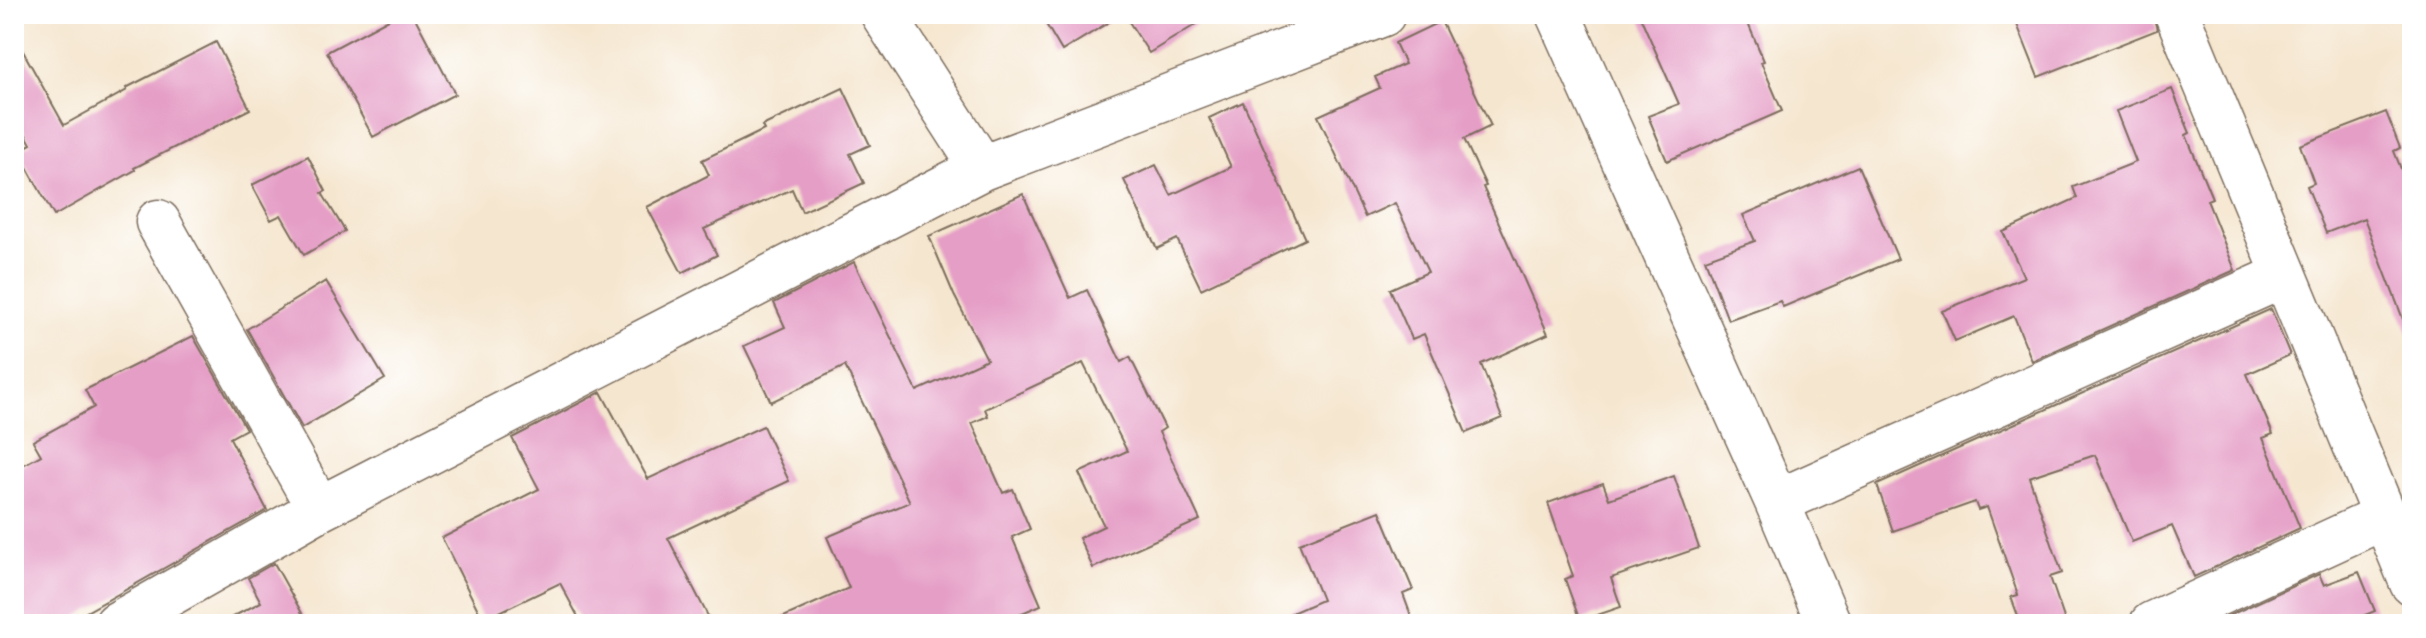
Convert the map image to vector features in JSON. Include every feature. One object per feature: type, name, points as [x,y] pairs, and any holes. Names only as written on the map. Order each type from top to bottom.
[{"type":"street","points":[[883,14],[982,168]]},
{"type":"street","points":[[117,624],[319,509],[982,168],[1383,14]]},
{"type":"street","points":[[1558,14],[1829,624]]},
{"type":"street","points":[[2177,14],[2412,583]]},
{"type":"street","points":[[158,222],[319,509]]},
{"type":"street","points":[[1777,502],[2285,275]]},
{"type":"street","points":[[2152,624],[2384,517]]},
{"type":"building","points":[[398,14],[413,14],[455,94],[373,137],[327,52]]},
{"type":"building","points":[[1040,14],[1122,14],[1062,51]]},
{"type":"building","points":[[1124,14],[1213,14],[1149,53]]},
{"type":"building","points":[[1639,14],[1744,14],[1782,111],[1667,161],[1648,116],[1679,104]]},
{"type":"building","points":[[2013,14],[2153,14],[2157,30],[2038,77]]},
{"type":"building","points":[[1441,21],[1491,126],[1464,139],[1548,334],[1481,364],[1502,418],[1466,433],[1424,334],[1412,339],[1390,289],[1428,272],[1395,203],[1365,217],[1318,116],[1380,88],[1375,77],[1405,64],[1395,43]]},
{"type":"building","points":[[14,35],[64,125],[126,88],[216,42],[250,109],[134,168],[54,216],[18,151],[31,144],[14,113]]},
{"type":"building","points":[[843,88],[870,145],[850,154],[864,183],[802,212],[792,189],[704,229],[717,255],[682,273],[647,207],[709,175],[702,160],[764,130],[762,126]]},
{"type":"building","points":[[2172,89],[2190,133],[2186,135],[2212,198],[2207,200],[2235,270],[2032,361],[2014,316],[1955,341],[1942,311],[2024,277],[2003,232],[2077,198],[2073,187],[2136,162],[2116,111]]},
{"type":"building","points":[[1243,102],[1305,239],[1201,289],[1177,239],[1157,249],[1124,180],[1156,165],[1171,195],[1231,167],[1209,118]]},
{"type":"building","points":[[2386,112],[2400,148],[2394,151],[2412,197],[2410,337],[2364,218],[2326,233],[2307,186],[2314,183],[2300,145]]},
{"type":"building","points":[[308,156],[326,191],[322,193],[345,231],[304,255],[281,215],[271,220],[252,185]]},
{"type":"building","points":[[1858,166],[1898,259],[1783,307],[1780,301],[1728,320],[1705,259],[1755,241],[1743,215]]},
{"type":"building","points":[[1023,194],[1070,298],[1087,290],[1121,362],[1130,357],[1165,428],[1159,432],[1200,520],[1093,568],[1079,538],[1104,526],[1079,473],[1127,451],[1083,363],[985,409],[988,416],[972,423],[1003,493],[1013,489],[1030,529],[1012,537],[1041,605],[996,624],[768,624],[849,588],[827,537],[910,502],[845,366],[771,402],[744,346],[785,327],[774,303],[854,262],[917,391],[987,359],[954,295],[929,236]]},
{"type":"building","points":[[326,281],[385,379],[302,428],[247,329]]},
{"type":"building","points":[[2271,309],[2290,355],[2247,374],[2273,434],[2263,438],[2300,528],[2194,577],[2172,526],[2132,542],[2095,455],[2029,477],[2062,573],[2050,577],[2066,624],[2021,624],[2011,597],[2018,595],[1987,507],[1978,510],[1975,502],[1893,531],[1877,485]]},
{"type":"building","points":[[193,336],[246,429],[230,438],[267,510],[65,624],[27,624],[14,601],[14,470],[41,455],[33,441],[94,407],[85,390]]},
{"type":"building","points":[[601,392],[648,479],[763,426],[789,481],[668,538],[712,624],[582,624],[560,583],[483,620],[442,538],[539,489],[512,438]]},
{"type":"building","points":[[1674,476],[1699,548],[1611,578],[1621,607],[1580,621],[1565,579],[1573,576],[1548,503],[1603,483],[1609,499]]},
{"type":"building","points":[[1380,511],[1413,590],[1403,594],[1414,624],[1266,624],[1322,600],[1299,543]]},
{"type":"building","points":[[274,563],[308,624],[219,624],[261,602],[248,578]]},
{"type":"building","points":[[2359,572],[2375,611],[2343,624],[2213,623],[2319,574],[2324,585]]}]
